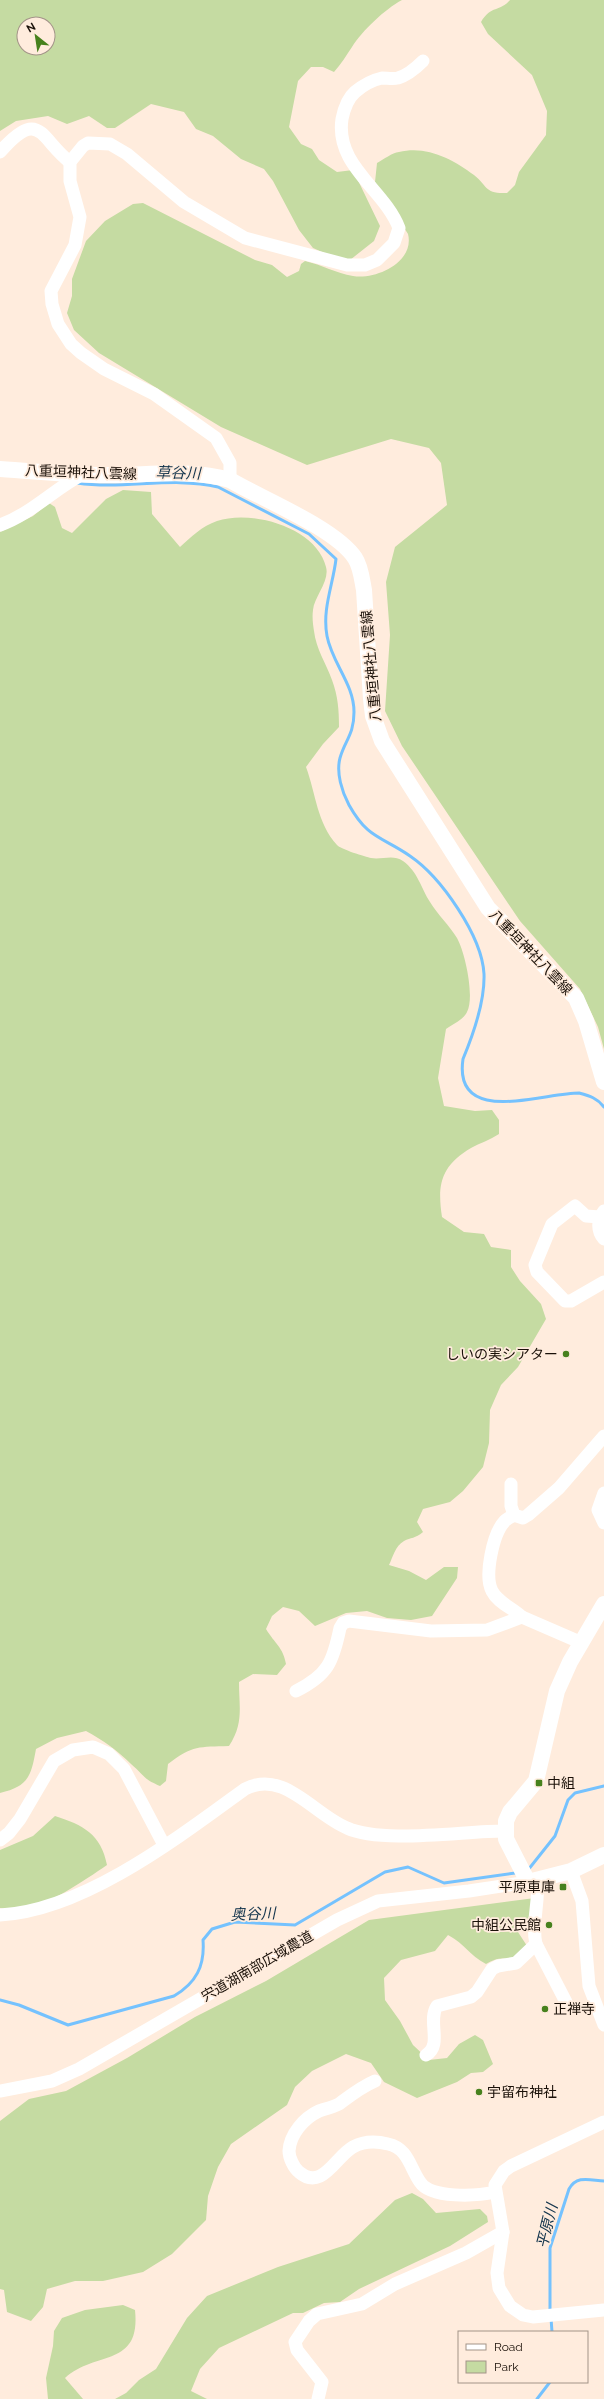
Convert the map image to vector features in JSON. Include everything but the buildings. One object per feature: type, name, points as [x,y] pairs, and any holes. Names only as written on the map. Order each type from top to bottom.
[{"type":"main road","name":"八重垣神社八雲線","points":[[0,469],[75,479],[194,473],[230,480],[315,526],[335,539],[355,558],[361,573],[364,590],[373,716],[382,741],[488,908],[576,998],[586,1021],[604,1082]]},
{"type":"main road","points":[[604,1604],[570,1662],[557,1691],[536,1781],[510,1812],[504,1831],[510,1848],[533,1881],[571,1871],[604,1855]]},
{"type":"street","points":[[230,480],[230,463],[216,438],[154,394],[104,368],[81,353],[71,344],[58,324],[52,304],[51,291],[75,245],[80,217],[70,181],[70,162],[83,146],[88,143],[110,144],[127,154],[184,202],[246,238],[330,262],[347,265],[365,265],[384,254],[394,243],[399,228],[388,210],[362,178],[345,149],[341,127],[345,108],[349,100],[362,87],[381,78],[398,78],[413,71],[423,61]]},
{"type":"street","points":[[0,152],[18,134],[24,131],[36,130],[46,135],[70,162]]},
{"type":"street","points":[[0,525],[30,510],[75,479]]},
{"type":"street","points":[[604,1240],[599,1230],[602,1214],[586,1216],[575,1206],[559,1216],[552,1224],[535,1265],[537,1272],[565,1301],[571,1301],[604,1282]]},
{"type":"street","points":[[514,1515],[523,1518],[533,1512],[559,1488],[604,1436]]},
{"type":"street","points":[[511,1484],[511,1506],[514,1515]]},
{"type":"street","points":[[604,1493],[598,1510],[604,1522]]},
{"type":"street","points":[[514,1515],[504,1522],[499,1530],[490,1562],[488,1578],[492,1591],[499,1600],[514,1609],[522,1617],[582,1643]]},
{"type":"street","points":[[296,1691],[314,1682],[330,1664],[343,1623],[358,1622],[431,1631],[487,1630],[522,1617]]},
{"type":"street","points":[[0,1840],[9,1833],[20,1819],[54,1761],[73,1750],[93,1747],[109,1754],[124,1769],[164,1845]]},
{"type":"street","points":[[0,1915],[21,1914],[45,1907],[127,1870],[245,1789],[260,1783],[282,1786],[330,1819],[360,1833],[376,1835],[504,1831]]},
{"type":"street","points":[[571,1871],[582,1901],[589,1986],[604,2025]]},
{"type":"street","points":[[533,1881],[538,1889],[534,1936],[536,1944],[566,2002]]},
{"type":"street","name":"宍道湖南部広域農道","points":[[0,2091],[52,2081],[79,2069],[337,1920],[378,1901],[469,1891],[533,1881]]},
{"type":"street","points":[[426,2054],[432,2050],[435,2043],[432,2017],[437,2006],[471,1997],[477,1992],[492,1969],[498,1966],[516,1963],[536,1944]]},
{"type":"street","points":[[375,2081],[361,2088],[337,2105],[312,2115],[298,2128],[289,2152],[293,2164],[301,2174],[320,2177],[331,2170],[352,2147],[372,2142],[390,2144],[399,2150],[410,2161],[420,2182],[433,2192],[485,2195],[495,2192]]},
{"type":"street","points":[[604,2122],[511,2166],[498,2178],[495,2192],[503,2232],[497,2273],[502,2294],[510,2306],[523,2315],[552,2316],[604,2310]]},
{"type":"street","points":[[318,2399],[322,2382],[297,2350],[294,2342],[312,2317],[322,2311],[348,2308],[362,2304],[395,2284],[466,2254],[503,2232]]},
{"type":"green space","points":[[0,0],[402,0],[388,9],[368,27],[334,72],[323,67],[311,67],[298,81],[289,127],[301,144],[312,149],[319,160],[337,172],[353,170],[380,226],[374,241],[350,260],[338,259],[313,248],[299,230],[273,181],[264,169],[241,159],[213,136],[196,129],[184,112],[151,104],[115,128],[107,128],[89,116],[67,124],[48,116],[16,121],[0,131]]},
{"type":"green space","points":[[510,0],[604,0],[604,1049],[598,1027],[580,989],[520,921],[402,746],[385,711],[390,635],[386,582],[395,547],[447,505],[441,463],[429,448],[391,439],[307,465],[221,427],[99,353],[74,330],[67,313],[72,296],[72,279],[86,241],[105,221],[133,204],[143,203],[255,260],[272,265],[287,277],[299,271],[301,264],[305,261],[347,275],[362,276],[382,272],[392,267],[400,261],[406,253],[409,244],[408,234],[375,182],[377,163],[388,156],[409,150],[419,150],[439,155],[466,169],[490,191],[507,193],[515,185],[519,172],[546,135],[547,111],[532,75],[488,34],[481,22],[488,13],[503,6]]},
{"type":"green space","points":[[123,490],[151,492],[152,514],[180,547],[197,532],[212,523],[231,518],[248,518],[264,520],[297,532],[310,542],[320,553],[327,572],[326,578],[314,605],[313,624],[317,644],[336,692],[339,727],[323,744],[306,767],[318,808],[325,827],[339,847],[371,858],[399,859],[408,865],[416,875],[436,911],[457,938],[466,964],[470,996],[467,1012],[458,1022],[446,1029],[438,1078],[444,1106],[475,1111],[492,1110],[499,1120],[499,1134],[471,1148],[453,1162],[447,1169],[441,1185],[440,1195],[442,1217],[464,1232],[484,1234],[491,1247],[511,1250],[511,1267],[520,1281],[541,1304],[546,1319],[518,1367],[501,1385],[490,1410],[489,1443],[483,1467],[463,1491],[450,1502],[423,1509],[417,1522],[423,1532],[418,1536],[401,1543],[396,1549],[389,1565],[409,1571],[426,1580],[444,1567],[458,1567],[457,1578],[432,1616],[411,1620],[387,1618],[367,1611],[346,1613],[315,1626],[299,1611],[283,1607],[272,1616],[266,1629],[281,1649],[286,1664],[277,1675],[253,1674],[239,1682],[239,1722],[234,1738],[229,1746],[203,1747],[184,1753],[168,1764],[166,1781],[160,1786],[147,1779],[110,1746],[86,1731],[57,1738],[36,1749],[30,1773],[23,1783],[17,1787],[0,1793],[0,532],[33,516],[49,503],[55,507],[62,528],[72,533],[106,499]]},
{"type":"green space","points":[[55,1816],[74,1823],[89,1832],[100,1846],[107,1865],[66,1892],[43,1904],[22,1911],[0,1908],[0,1850],[33,1836]]},
{"type":"green space","points":[[535,1898],[534,1917],[521,1920],[516,1929],[531,1952],[518,1962],[502,1958],[486,1964],[475,1957],[454,1938],[448,1935],[435,1951],[401,1960],[384,1978],[385,2000],[400,2021],[413,2045],[429,2060],[447,2058],[459,2044],[475,2035],[483,2040],[493,2064],[483,2072],[471,2073],[457,2082],[417,2098],[384,2082],[371,2063],[346,2054],[312,2071],[295,2087],[287,2105],[231,2144],[218,2167],[208,2196],[206,2220],[172,2254],[143,2272],[103,2281],[75,2281],[47,2289],[43,2307],[31,2321],[7,2312],[4,2290],[0,2289],[0,2121],[29,2099],[66,2091],[127,2058],[195,2017],[266,1981],[369,1920]]},
{"type":"green space","points":[[412,2193],[423,2199],[436,2213],[480,2209],[487,2216],[488,2222],[450,2246],[359,2289],[340,2302],[324,2303],[303,2313],[293,2313],[219,2348],[200,2369],[191,2391],[207,2399],[115,2399],[126,2393],[139,2380],[156,2369],[187,2318],[207,2296],[278,2267],[349,2244],[395,2200]]},
{"type":"green space","points":[[123,2305],[135,2310],[135,2328],[131,2341],[124,2350],[77,2369],[65,2378],[83,2399],[48,2399],[46,2378],[53,2346],[54,2331],[62,2318],[85,2310]]},
{"type":"waterway","name":"草谷川","points":[[77,483],[95,485],[183,483],[218,487],[309,534],[336,559],[327,607],[327,636],[333,655],[347,683],[353,702],[354,712],[353,726],[340,758],[340,782],[349,805],[362,824],[376,836],[410,856],[434,878],[458,909],[476,942],[482,959],[484,985],[478,1018],[463,1059],[464,1080],[472,1093],[486,1100],[503,1102],[579,1093],[599,1101],[604,1107]]},
{"type":"waterway","name":"奥谷川","points":[[528,1870],[555,1836],[568,1800],[575,1793],[604,1786]]},
{"type":"waterway","name":"奥谷川","points":[[0,2000],[19,2005],[68,2025],[174,1996],[182,1991],[198,1973],[201,1966],[203,1940],[212,1929],[235,1922],[295,1925],[385,1872],[408,1867],[444,1883],[515,1873]]},
{"type":"waterway","name":"平原川","points":[[550,2312],[550,2248],[569,2189],[576,2182],[584,2179],[604,2181]]},
{"type":"waterway","name":"平原川","points":[[551,2318],[552,2331]]},
{"type":"waterway","name":"平原川","points":[[537,2399],[549,2383]]},
{"type":"place","name":"しいの実シアター","points":[[566,1354]]},
{"type":"place","name":"中組","points":[[539,1783]]},
{"type":"place","name":"平原車庫","points":[[563,1887]]},
{"type":"place","name":"中組公民館","points":[[549,1925]]},
{"type":"place","name":"正禅寺","points":[[545,2009]]},
{"type":"place","name":"宇留布神社","points":[[479,2092]]}]
